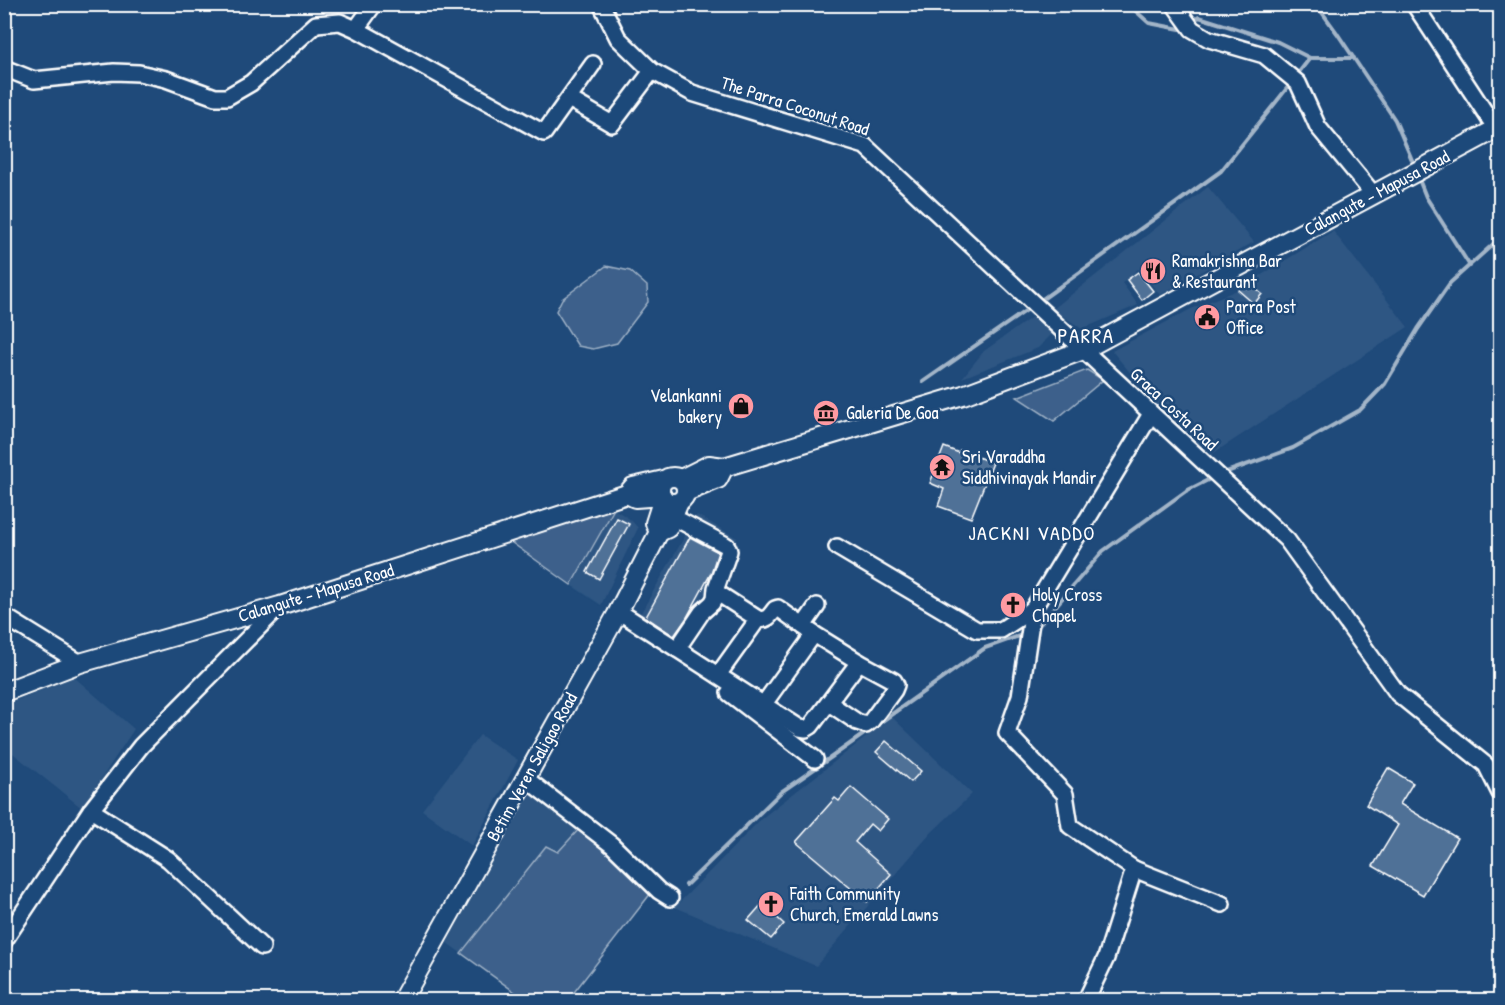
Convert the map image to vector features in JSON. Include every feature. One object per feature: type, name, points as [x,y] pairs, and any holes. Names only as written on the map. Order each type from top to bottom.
[{"type":"main road","name":"Calangute - Mapusa Road","points":[[4,692],[80,663],[280,606],[627,494],[635,498],[673,495],[709,465],[724,467],[963,395],[1083,350],[1499,126]]},
{"type":"main road","name":"Betim Veren Saligao Road","points":[[402,1000],[617,614],[659,532],[655,523],[673,495]]},
{"type":"street","points":[[356,29],[374,4]]},
{"type":"street","name":"The Parra Coconut Road","points":[[601,4],[618,38],[652,71],[692,93],[865,146],[1083,350]]},
{"type":"street","points":[[1174,4],[1192,28],[1209,39],[1264,55],[1298,83],[1318,127],[1374,195]]},
{"type":"street","points":[[1415,5],[1499,126]]},
{"type":"street","points":[[4,68],[34,80],[114,72],[139,73],[166,79],[215,97],[227,97],[251,83],[316,24],[340,22],[544,133],[593,64]]},
{"type":"street","points":[[569,99],[612,124],[652,71]]},
{"type":"street","name":"Graca Costa Road","points":[[1083,350],[1287,540],[1398,694],[1486,765],[1500,793]]},
{"type":"street","points":[[1151,414],[1033,609],[1020,696],[1007,733],[1065,794],[1070,826],[1134,869],[1222,904]]},
{"type":"street","points":[[673,495],[727,546],[729,551],[712,603],[702,612],[677,649]]},
{"type":"street","points":[[837,547],[977,630],[1001,630],[1033,609]]},
{"type":"street","points":[[716,592],[758,619],[767,619],[778,608],[859,662],[894,681],[896,685],[866,725],[829,703]]},
{"type":"street","points":[[4,941],[91,810],[141,746],[280,606]]},
{"type":"street","points":[[763,705],[809,630],[817,606]]},
{"type":"street","points":[[617,614],[677,649],[800,728],[806,729],[811,726],[859,662]]},
{"type":"street","points":[[617,614],[724,690],[815,759]]},
{"type":"street","points":[[4,616],[80,663]]},
{"type":"street","points":[[718,675],[758,619]]},
{"type":"street","points":[[525,778],[612,845],[658,891],[670,898]]},
{"type":"street","points":[[91,810],[168,859],[262,947]]},
{"type":"street","points":[[1086,1000],[1106,958],[1134,869]]},
{"type":"shaded area","points":[[1208,187],[1254,242],[1160,295],[1138,269],[1122,283],[1138,305],[1082,329],[1053,309]]},
{"type":"shaded area","points":[[1333,231],[1408,327],[1209,456],[1154,401],[1112,351],[1191,309],[1237,290]]},
{"type":"shaded area","points":[[606,266],[630,271],[647,286],[648,302],[617,343],[593,349],[578,346],[556,311],[562,299]]},
{"type":"shaded area","points":[[1035,315],[1054,332],[1038,348],[962,378],[984,351]]},
{"type":"shaded area","points":[[1087,370],[1103,380],[1054,421],[1017,397]]},
{"type":"shaded area","points":[[614,509],[631,520],[638,528],[601,605],[571,585]]},
{"type":"shaded area","points":[[614,509],[571,585],[508,540]]},
{"type":"shaded area","points":[[697,515],[737,538],[672,650],[634,625]]},
{"type":"shaded area","points":[[74,677],[134,729],[82,808],[5,747],[5,705]]},
{"type":"shaded area","points":[[892,717],[972,794],[930,834],[816,966],[675,907],[762,818]]},
{"type":"shaded area","points":[[480,735],[518,760],[472,846],[422,810]]},
{"type":"shaded area","points":[[531,786],[580,828],[558,852],[546,846],[461,953],[447,943]]},
{"type":"shaded area","points":[[580,828],[651,893],[568,1000],[526,1000],[461,953],[546,846],[558,852]]},
{"type":"building","points":[[1138,272],[1153,291],[1142,300],[1127,280]]},
{"type":"building","points":[[1246,281],[1262,294],[1254,304],[1238,290]]},
{"type":"building","points":[[944,447],[959,453],[960,450],[993,463],[971,518],[938,506],[944,489],[930,483]]},
{"type":"building","points":[[617,518],[629,524],[599,579],[587,572]]},
{"type":"building","points":[[690,537],[718,552],[711,573],[674,636],[646,617]]},
{"type":"building","name":"Holy Cross Chapel","points":[[1011,595],[1023,602],[1010,613],[1003,608]]},
{"type":"building","points":[[886,741],[921,771],[911,782],[876,752]]},
{"type":"building","points":[[1388,768],[1413,783],[1400,804],[1457,838],[1423,895],[1373,866],[1398,825],[1366,805]]},
{"type":"building","points":[[851,787],[888,819],[878,831],[870,824],[855,842],[891,874],[867,902],[796,842],[835,798],[839,801]]},
{"type":"building","points":[[762,904],[784,924],[771,939],[748,920]]},
{"type":"waterway","points":[[1128,4],[1149,23],[1180,29],[1185,26]]},
{"type":"waterway","points":[[1316,4],[1395,120],[1415,167]]},
{"type":"waterway","points":[[1191,22],[1199,17],[1278,42],[1310,58],[1354,58]]},
{"type":"waterway","points":[[1296,76],[1310,58]]},
{"type":"waterway","points":[[1037,303],[1221,171],[1292,82]]},
{"type":"waterway","points":[[1418,177],[1426,197],[1470,266]]},
{"type":"waterway","points":[[1221,474],[1293,448],[1360,410],[1385,384],[1418,329],[1450,283],[1500,238]]},
{"type":"waterway","points":[[923,382],[1031,307]]},
{"type":"waterway","points":[[1035,630],[1103,551],[1186,491],[1214,477]]},
{"type":"waterway","points":[[686,885],[781,792],[985,648],[1025,634]]},
{"type":"place","name":"Ramakrishna Bar & Restaurant","points":[[1153,271]]},
{"type":"place","name":"Parra Post Office","points":[[1207,317]]},
{"type":"place","name":"Velankanni bakery","points":[[741,406]]},
{"type":"place","name":"Galeria De Goa","points":[[826,413]]},
{"type":"place","name":"Sri Varaddha Siddhivinayak Mandir","points":[[942,467]]},
{"type":"place","name":"Holy Cross Chapel","points":[[1013,605]]},
{"type":"place","name":"Faith Community Church, Emerald Lawns","points":[[771,904]]},
{"type":"district","name":"PARRA","points":[[1086,336]]},
{"type":"district","name":"JACKNI VADDO","points":[[1032,533]]}]
